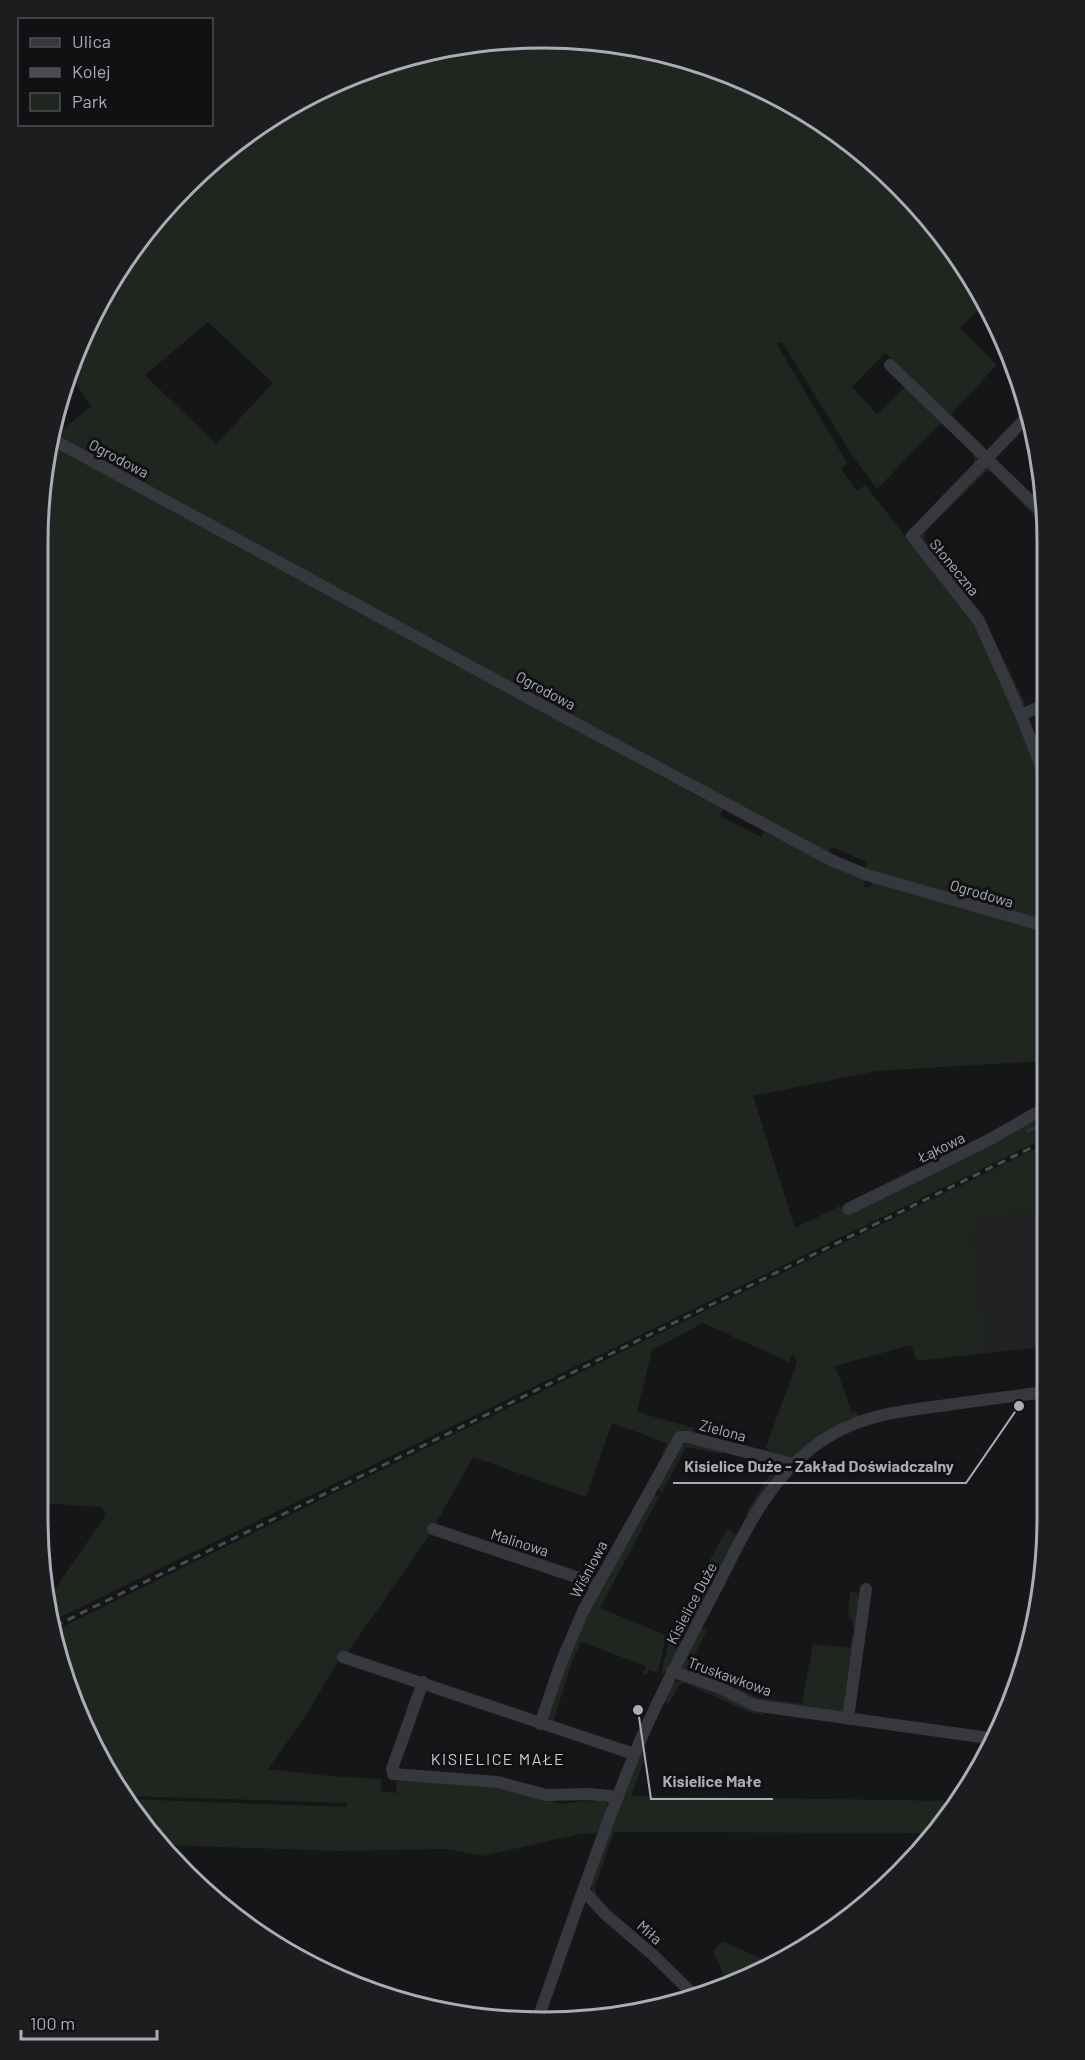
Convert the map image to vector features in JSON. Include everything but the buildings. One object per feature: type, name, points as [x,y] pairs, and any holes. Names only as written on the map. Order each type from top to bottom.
[{"type":"street","points":[[890,365],[1036,506]]},
{"type":"street","name":"Słoneczna","points":[[1022,422],[912,536],[979,621],[1037,756]]},
{"type":"street","name":"Ogrodowa","points":[[59,443],[831,860],[867,875],[1037,924]]},
{"type":"street","points":[[1021,715],[1037,708]]},
{"type":"street","name":"Łąkowa","points":[[848,1209],[985,1142],[1037,1113]]},
{"type":"street","name":"Kisielice Duże","points":[[540,2012],[634,1754],[672,1671],[757,1510],[774,1486],[808,1450],[851,1425],[903,1411],[1037,1393]]},
{"type":"street","name":"Zielona","points":[[680,1437],[688,1437],[793,1464]]},
{"type":"street","name":"Wiśniowa","points":[[540,1724],[561,1663],[597,1584],[680,1437]]},
{"type":"street","name":"Malinowa","points":[[433,1529],[597,1584]]},
{"type":"street","points":[[848,1719],[866,1589]]},
{"type":"street","points":[[343,1656],[634,1754]]},
{"type":"street","name":"Truskawkowa","points":[[672,1671],[718,1687],[754,1705],[985,1738]]},
{"type":"street","points":[[423,1682],[392,1769],[393,1774],[498,1782],[546,1795],[590,1794],[618,1797]]},
{"type":"street","name":"Miła","points":[[584,1891],[605,1914],[661,1962],[689,1990]]},
{"type":"shaded area","points":[[1037,1210],[1037,1348],[987,1353],[973,1238],[981,1218]]},
{"type":"green space","points":[[542,48],[575,49],[639,58],[701,74],[790,114],[844,150],[869,171],[914,216],[935,241],[979,310],[960,328],[997,365],[951,414],[984,446],[981,448],[885,353],[852,387],[877,414],[906,386],[978,455],[974,464],[972,452],[941,423],[877,489],[853,457],[782,342],[777,344],[847,463],[841,469],[857,491],[865,485],[975,624],[1028,739],[1037,767],[1037,919],[865,870],[867,862],[832,847],[828,853],[59,440],[61,431],[91,406],[74,383],[114,295],[150,241],[193,193],[241,150],[295,114],[353,86],[415,65],[478,52]],"holes":[[[208,322],[273,383],[216,444],[145,375]]]},
{"type":"green space","points":[[58,447],[239,548],[723,809],[720,816],[761,837],[764,832],[863,879],[864,887],[868,888],[874,882],[1037,928],[1037,1061],[876,1071],[753,1096],[795,1228],[840,1206],[845,1215],[989,1145],[1037,1118],[1037,1142],[59,1618],[54,1591],[106,1515],[102,1507],[48,1504],[48,542],[52,478]]},
{"type":"green space","points":[[986,466],[1036,511],[1036,518],[990,471],[986,472],[925,532],[924,540],[980,611],[1025,703],[1029,706],[1021,704],[988,633],[920,538],[921,533]]},
{"type":"green space","points":[[1037,1148],[1037,1210],[981,1218],[973,1238],[987,1353],[917,1361],[911,1345],[835,1366],[852,1412],[856,1411],[858,1416],[830,1429],[790,1457],[773,1455],[766,1447],[797,1362],[793,1353],[789,1362],[703,1323],[652,1350],[637,1412],[694,1428],[693,1434],[661,1456],[667,1443],[612,1423],[586,1497],[473,1457],[429,1536],[348,1652],[337,1663],[305,1717],[268,1769],[381,1779],[381,1791],[396,1793],[397,1779],[521,1789],[559,1804],[600,1800],[607,1803],[609,1811],[600,1833],[580,1834],[483,1856],[447,1849],[339,1851],[172,1845],[136,1799],[346,1807],[348,1803],[134,1796],[114,1765],[86,1707],[74,1676],[61,1628]]},
{"type":"green space","points":[[687,1442],[724,1449],[722,1454],[686,1447],[662,1492],[655,1488],[682,1445]]},
{"type":"green space","points":[[776,1464],[781,1467],[780,1470],[767,1485],[748,1517],[745,1515]]},
{"type":"green space","points":[[652,1493],[659,1497],[600,1608],[666,1635],[658,1673],[649,1670],[642,1676],[646,1666],[581,1642],[572,1662],[553,1723],[548,1718],[572,1643]]},
{"type":"green space","points":[[727,1529],[737,1536],[716,1577],[713,1580],[699,1580]]},
{"type":"green space","points":[[696,1585],[711,1586],[688,1634],[672,1629]]},
{"type":"green space","points":[[850,1592],[861,1593],[858,1626],[852,1627],[853,1621],[848,1616]]},
{"type":"green space","points":[[700,1628],[707,1630],[691,1662],[755,1697],[802,1704],[813,1644],[850,1648],[851,1637],[856,1638],[847,1707],[842,1713],[758,1702],[682,1669]]},
{"type":"green space","points":[[671,1633],[684,1640],[664,1674],[661,1673]]},
{"type":"green space","points":[[683,1680],[762,1711],[764,1715],[748,1712],[686,1683],[680,1684],[668,1705],[664,1699],[673,1683]]},
{"type":"green space","points":[[640,1752],[647,1753],[631,1796],[948,1801],[923,1833],[614,1832],[595,1887],[597,1896],[602,1900],[600,1901],[594,1895],[591,1885]]},
{"type":"green space","points":[[722,1941],[764,1959],[723,1977],[721,1967],[713,1952]]},
{"type":"waterway","points":[[1028,1131],[1037,1127]]},
{"type":"railway","points":[[60,1623],[1037,1145]]},
{"type":"place","name":"Kisielice Duże - Zakład Doświadczalny","points":[[1019,1406]]},
{"type":"place","name":"Kisielice Małe","points":[[638,1710]]},
{"type":"district","name":"KISIELICE MAŁE","points":[[498,1758]]}]
